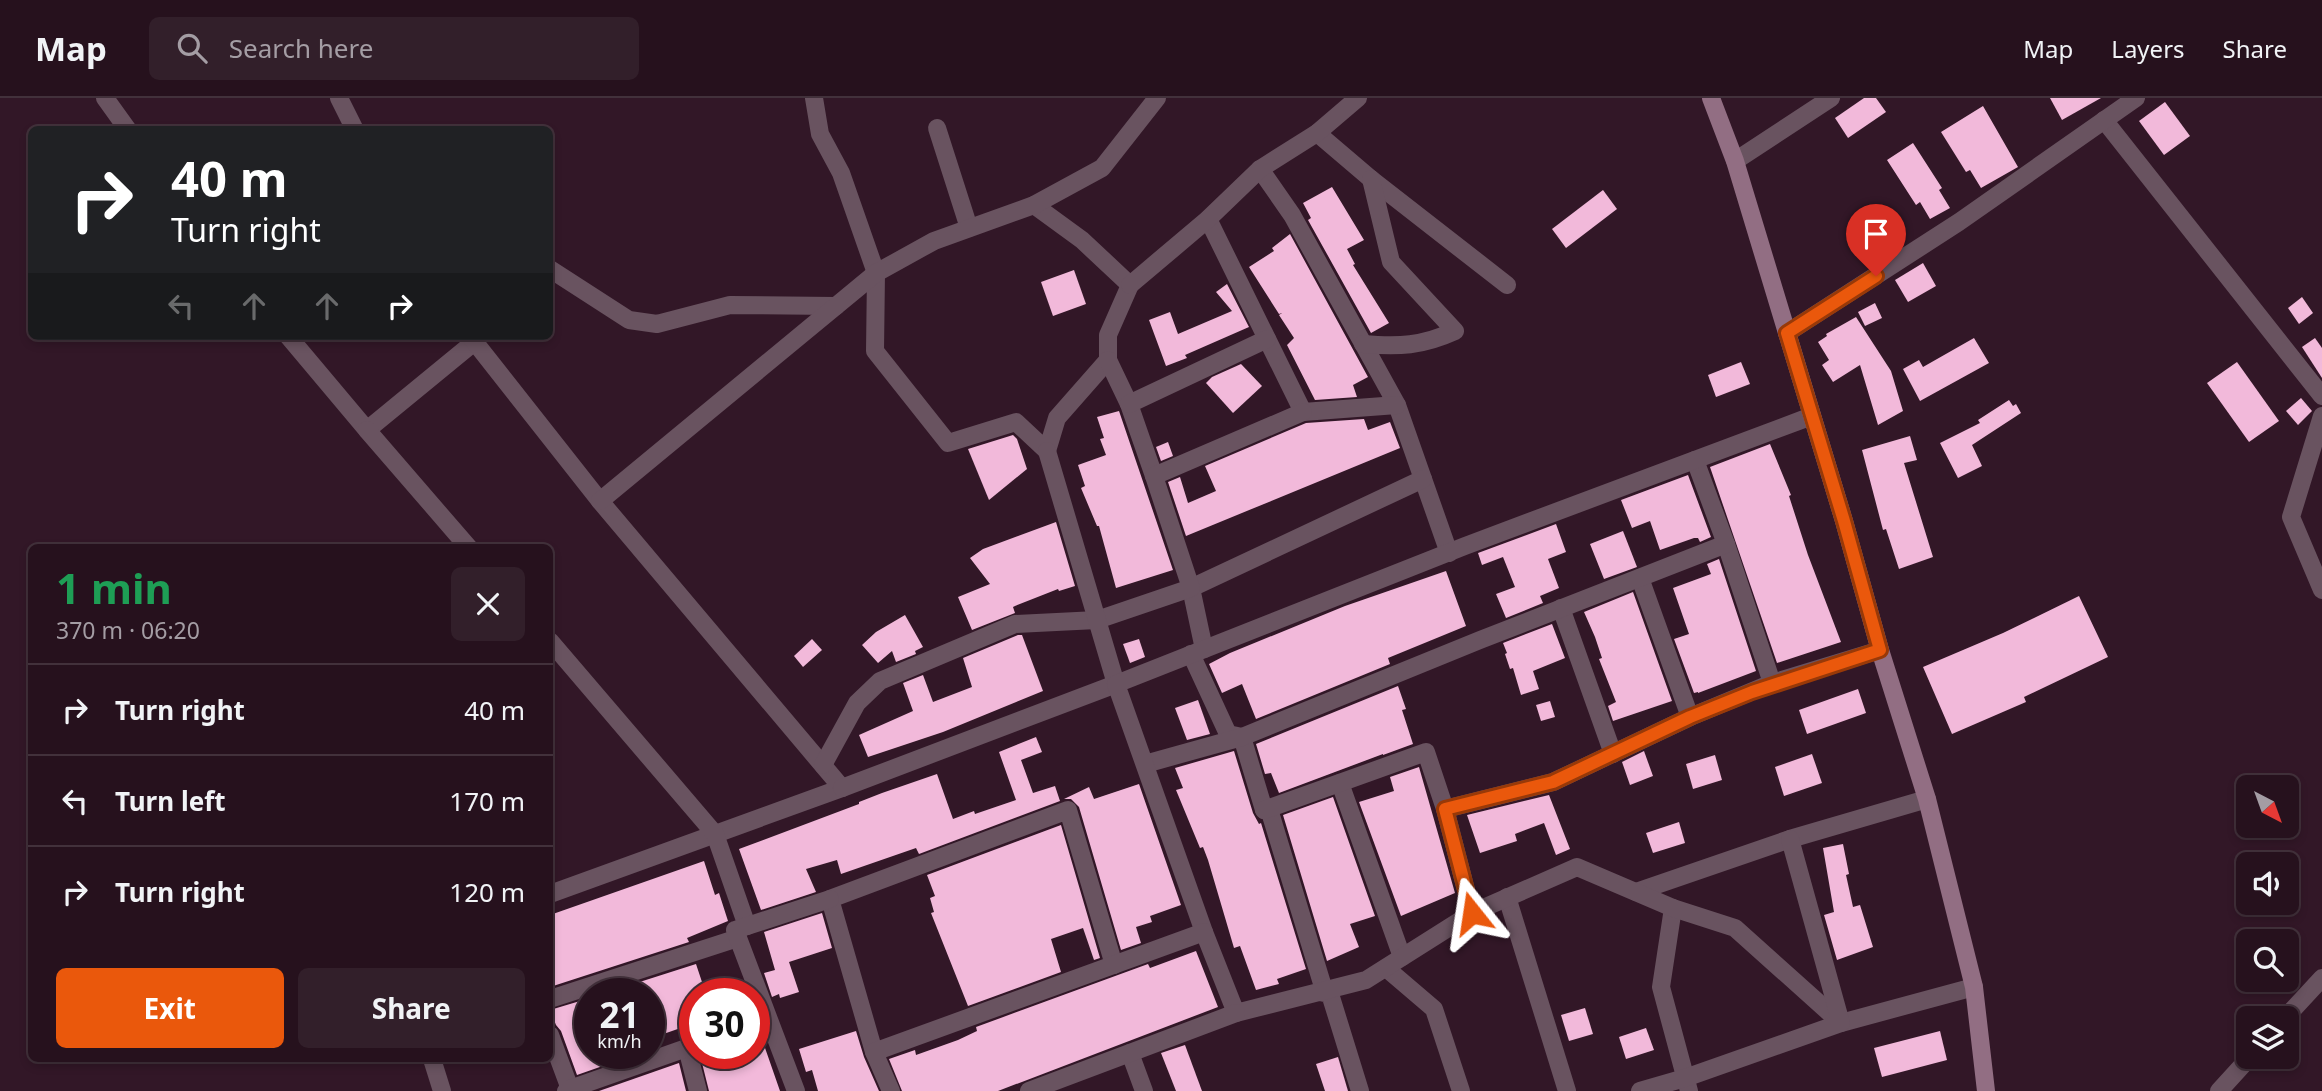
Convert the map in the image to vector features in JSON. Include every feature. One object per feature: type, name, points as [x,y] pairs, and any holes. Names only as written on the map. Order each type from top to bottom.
[{"type":"main road","points":[[1711,98],[1735,161],[1927,799],[1974,987],[1986,1091]]},
{"type":"street","points":[[105,98],[125,126]]},
{"type":"street","points":[[339,98],[353,126]]},
{"type":"street","points":[[814,98],[820,134],[841,173],[876,273],[875,351],[947,443],[1016,422],[1047,451],[1116,684],[1204,932],[1236,1013]]},
{"type":"street","points":[[600,501],[876,273],[934,241],[1034,205],[1101,168],[1157,98]]},
{"type":"street","points":[[1242,737],[1228,734],[1198,651],[1191,588],[1129,404],[1108,360],[1108,335],[1130,285],[1208,219],[1261,169],[1317,133],[1358,98]]},
{"type":"street","points":[[1735,161],[1830,98]]},
{"type":"street","points":[[1787,333],[1959,222],[2109,110],[2136,98]]},
{"type":"street","points":[[2109,110],[2322,396]]},
{"type":"street","points":[[937,128],[969,229]]},
{"type":"street","points":[[1317,133],[1371,179],[1507,285]]},
{"type":"street","points":[[1261,169],[1292,215],[1397,405],[1449,553]]},
{"type":"street","points":[[1363,344],[1390,346],[1430,342],[1455,331],[1391,262],[1371,179]]},
{"type":"street","points":[[1034,205],[1082,240],[1130,285]]},
{"type":"street","points":[[1208,219],[1303,412]]},
{"type":"street","points":[[553,271],[629,320],[657,324],[730,305],[836,306]]},
{"type":"street","points":[[1129,404],[1267,339]]},
{"type":"street","points":[[291,340],[466,544]]},
{"type":"street","points":[[368,430],[470,340]]},
{"type":"street","points":[[472,340],[600,501],[842,788]]},
{"type":"street","points":[[1047,451],[1057,418],[1108,360]]},
{"type":"street","points":[[1154,476],[1303,412],[1397,405]]},
{"type":"street","points":[[553,893],[842,788],[1812,416]]},
{"type":"street","points":[[2322,416],[2291,517],[2322,590]]},
{"type":"street","points":[[1695,460],[1772,683]]},
{"type":"street","points":[[823,765],[857,703],[880,681],[1015,624],[1097,620],[1191,588],[1423,479]]},
{"type":"street","points":[[1145,764],[1242,737],[1726,544]]},
{"type":"street","points":[[1640,578],[1690,717]]},
{"type":"street","points":[[1561,608],[1613,754]]},
{"type":"street","points":[[553,645],[715,834],[743,932],[752,978]]},
{"type":"street","points":[[1445,809],[1553,782],[1690,717],[1772,683],[1880,650]]},
{"type":"street","points":[[1242,737],[1264,810]]},
{"type":"street","points":[[1264,810],[1426,752],[1445,809],[1472,913]]},
{"type":"street","points":[[1340,783],[1402,957]]},
{"type":"street","points":[[1636,892],[1790,839],[1927,799]]},
{"type":"street","points":[[1264,810],[1269,808],[1324,990],[1319,992]]},
{"type":"street","points":[[553,998],[743,932],[1068,810],[1114,965]]},
{"type":"street","points":[[1790,839],[1841,1023]]},
{"type":"street","points":[[1029,1091],[1236,1013],[1366,980],[1472,913],[1577,867],[1672,908],[1735,928],[1841,1023]]},
{"type":"street","points":[[1507,897],[1567,1091]]},
{"type":"street","points":[[830,899],[874,1052],[891,1091]]},
{"type":"street","points":[[1672,908],[1661,988],[1687,1085]]},
{"type":"street","points":[[874,1052],[1204,932]]},
{"type":"street","points":[[1386,968],[1434,1009],[1461,1091]]},
{"type":"street","points":[[2296,1006],[2322,978]]},
{"type":"street","points":[[1640,1091],[1687,1085],[1841,1023],[1974,987]]},
{"type":"street","points":[[1319,992],[1330,994],[1360,1091]]},
{"type":"street","points":[[770,1039],[796,1091]]},
{"type":"street","points":[[553,1044],[569,1090],[679,1050]]},
{"type":"street","points":[[1130,1053],[1144,1091]]},
{"type":"street","points":[[433,1062],[442,1091]]},
{"type":"street","points":[[695,1069],[698,1091]]},
{"type":"street","points":[[2219,1091],[2239,1069]]},
{"type":"building","points":[[1864,98],[1876,98],[1886,112],[1848,138],[1835,118]]},
{"type":"building","points":[[2050,98],[2101,98],[2062,120]]},
{"type":"building","points":[[2165,102],[2190,136],[2164,155],[2139,121]]},
{"type":"building","points":[[1983,106],[2018,167],[1981,188],[1970,170],[1966,172],[1941,132]]},
{"type":"building","points":[[1913,143],[1942,188],[1939,190],[1950,208],[1930,219],[1920,202],[1916,205],[1887,160]]},
{"type":"building","points":[[1332,187],[1364,240],[1347,249],[1355,264],[1353,265],[1389,323],[1371,333],[1308,220],[1311,218],[1303,203]]},
{"type":"building","points":[[1603,190],[1617,209],[1566,248],[1552,229]]},
{"type":"building","points":[[1290,234],[1368,377],[1353,385],[1357,397],[1315,400],[1287,345],[1294,338],[1279,315],[1282,313],[1279,314],[1249,267],[1274,251],[1272,248]]},
{"type":"building","points":[[1923,263],[1936,286],[1908,302],[1895,280]]},
{"type":"building","points":[[1074,270],[1086,304],[1053,316],[1041,282]]},
{"type":"building","points":[[1227,284],[1249,327],[1166,366],[1149,320],[1170,312],[1178,334],[1232,311],[1216,292]]},
{"type":"building","points":[[2302,297],[2313,313],[2299,324],[2288,308]]},
{"type":"building","points":[[1875,303],[1882,318],[1865,326],[1858,312]]},
{"type":"building","points":[[1856,317],[1891,371],[1903,411],[1878,425],[1860,365],[1833,382],[1822,365],[1829,360],[1818,342],[1827,336],[1826,334]]},
{"type":"building","points":[[1974,338],[1989,363],[1920,401],[1903,369],[1919,360],[1923,367]]},
{"type":"building","points":[[2315,338],[2322,348],[2322,378],[2302,347]]},
{"type":"building","points":[[1741,362],[1750,384],[1716,397],[1708,375]]},
{"type":"building","points":[[2237,362],[2279,421],[2249,442],[2207,383]]},
{"type":"building","points":[[1241,364],[1262,386],[1233,413],[1206,383],[1212,377]]},
{"type":"building","points":[[2301,398],[2312,411],[2298,425],[2286,411]]},
{"type":"building","points":[[2009,400],[2013,406],[2016,404],[2021,413],[1972,445],[1982,466],[1958,478],[1940,443],[1980,423],[1978,420]]},
{"type":"building","points":[[1119,411],[1173,570],[1116,588],[1099,526],[1081,488],[1085,486],[1078,465],[1106,455],[1100,439],[1104,438],[1097,417]]},
{"type":"building","points":[[1364,419],[1368,430],[1390,422],[1400,448],[1186,536],[1168,482],[1180,477],[1188,503],[1216,491],[1205,466],[1306,423]]},
{"type":"building","points":[[1013,435],[1017,439],[1027,469],[989,500],[968,449]]},
{"type":"building","points":[[1910,436],[1917,460],[1904,463],[1933,557],[1899,569],[1886,529],[1883,530],[1862,450]]},
{"type":"building","points":[[1168,442],[1173,456],[1161,461],[1156,447]]},
{"type":"building","points":[[1770,444],[1791,495],[1789,496],[1808,555],[1841,642],[1777,663],[1710,467]]},
{"type":"building","points":[[1688,475],[1711,537],[1700,542],[1698,538],[1694,538],[1660,550],[1650,521],[1632,528],[1621,500]]},
{"type":"building","points":[[1056,522],[1075,586],[1059,591],[1058,589],[1015,606],[1015,613],[972,630],[958,597],[990,584],[970,558],[983,549]]},
{"type":"building","points":[[1556,524],[1566,552],[1548,559],[1559,588],[1540,596],[1543,603],[1506,618],[1496,594],[1515,587],[1503,557],[1482,565],[1478,553]]},
{"type":"building","points":[[1623,531],[1637,567],[1604,579],[1590,544]]},
{"type":"building","points":[[1719,559],[1756,671],[1694,693],[1674,639],[1689,634],[1673,588],[1711,574],[1707,564]]},
{"type":"building","points":[[1446,571],[1466,626],[1388,658],[1390,664],[1256,719],[1242,684],[1222,693],[1209,664],[1345,606]]},
{"type":"building","points":[[1633,592],[1672,701],[1613,721],[1608,706],[1616,702],[1584,612]]},
{"type":"building","points":[[2079,596],[2108,657],[2024,697],[2026,702],[1952,734],[1923,667],[2003,633]]},
{"type":"building","points":[[905,615],[923,647],[915,651],[916,654],[896,662],[892,651],[878,663],[862,645],[876,632]]},
{"type":"building","points":[[1552,624],[1565,658],[1533,671],[1539,689],[1521,695],[1503,643]]},
{"type":"building","points":[[1022,635],[1043,691],[943,732],[868,757],[859,735],[913,711],[903,683],[923,675],[933,702],[972,687],[963,658]]},
{"type":"building","points":[[812,639],[822,650],[803,667],[794,656]]},
{"type":"building","points":[[1139,639],[1145,657],[1130,663],[1123,644]]},
{"type":"building","points":[[1398,686],[1406,709],[1402,710],[1413,744],[1279,793],[1271,773],[1265,774],[1256,744]]},
{"type":"building","points":[[1858,689],[1866,713],[1807,734],[1799,710]]},
{"type":"building","points":[[1198,700],[1210,734],[1187,740],[1175,708]]},
{"type":"building","points":[[1550,701],[1555,717],[1541,721],[1536,705]]},
{"type":"building","points":[[1036,737],[1042,752],[1021,760],[1033,793],[1055,786],[1060,801],[919,854],[916,848],[841,874],[837,860],[806,869],[816,892],[761,910],[739,849],[937,774],[953,819],[1016,800],[999,752]]},
{"type":"building","points":[[1234,751],[1253,813],[1259,824],[1261,823],[1306,969],[1277,979],[1279,984],[1256,990],[1240,946],[1234,948],[1208,860],[1203,847],[1200,848],[1176,790],[1183,788],[1175,768]]},
{"type":"building","points":[[1644,751],[1653,776],[1630,785],[1622,762]]},
{"type":"building","points":[[1812,754],[1822,783],[1784,796],[1775,767]]},
{"type":"building","points":[[1715,755],[1722,780],[1693,789],[1686,764]]},
{"type":"building","points":[[1419,767],[1455,893],[1401,916],[1359,802],[1394,791],[1390,777]]},
{"type":"building","points":[[1139,784],[1181,905],[1150,916],[1152,922],[1136,927],[1141,943],[1121,950],[1079,807],[1071,799],[1064,799],[1089,787],[1094,799]]},
{"type":"building","points":[[1549,795],[1570,849],[1556,855],[1544,823],[1515,834],[1517,841],[1480,853],[1467,815]]},
{"type":"building","points":[[1333,797],[1375,916],[1350,924],[1359,947],[1327,961],[1283,815]]},
{"type":"building","points":[[1679,822],[1685,843],[1653,853],[1646,833]]},
{"type":"building","points":[[1061,825],[1100,958],[1094,960],[1083,928],[1051,939],[1061,972],[968,1006],[931,913],[934,912],[930,898],[935,896],[927,875]]},
{"type":"building","points":[[1843,844],[1853,907],[1860,905],[1873,947],[1837,960],[1824,915],[1834,912],[1823,848]]},
{"type":"building","points":[[704,861],[715,895],[719,893],[728,921],[687,938],[689,942],[553,986],[553,914]]},
{"type":"building","points":[[822,913],[832,948],[789,962],[799,992],[780,998],[779,994],[772,997],[770,978],[766,978],[764,973],[775,970],[764,932]]},
{"type":"building","points":[[1196,951],[1218,1007],[998,1091],[902,1091],[889,1059],[915,1050],[916,1055],[958,1040],[977,1031],[976,1027],[1148,964],[1150,968]]},
{"type":"building","points":[[696,964],[701,978],[679,978],[679,1029],[665,1033],[665,978],[652,978]]},
{"type":"building","points":[[574,1003],[574,1067],[561,1031],[553,1018],[553,1009]]},
{"type":"building","points":[[1585,1008],[1593,1034],[1569,1041],[1561,1015]]},
{"type":"building","points":[[1646,1028],[1654,1050],[1626,1059],[1619,1037]]},
{"type":"building","points":[[856,1031],[879,1091],[818,1091],[812,1070],[806,1072],[799,1049]]},
{"type":"building","points":[[1940,1031],[1947,1060],[1882,1077],[1874,1048]]},
{"type":"building","points":[[1185,1045],[1202,1091],[1176,1091],[1161,1053]]},
{"type":"building","points":[[1338,1057],[1348,1091],[1325,1091],[1316,1064]]},
{"type":"building","points":[[770,1062],[780,1091],[709,1091],[704,1069],[770,1069]]},
{"type":"building","points":[[679,1063],[686,1091],[599,1091],[665,1069]]},
{"type":"building","points":[[575,1069],[594,1069],[577,1075]]},
{"type":"route","points":[[1472,913],[1445,809],[1553,782],[1690,717],[1772,683],[1880,650],[1787,333],[1876,276]]}]
